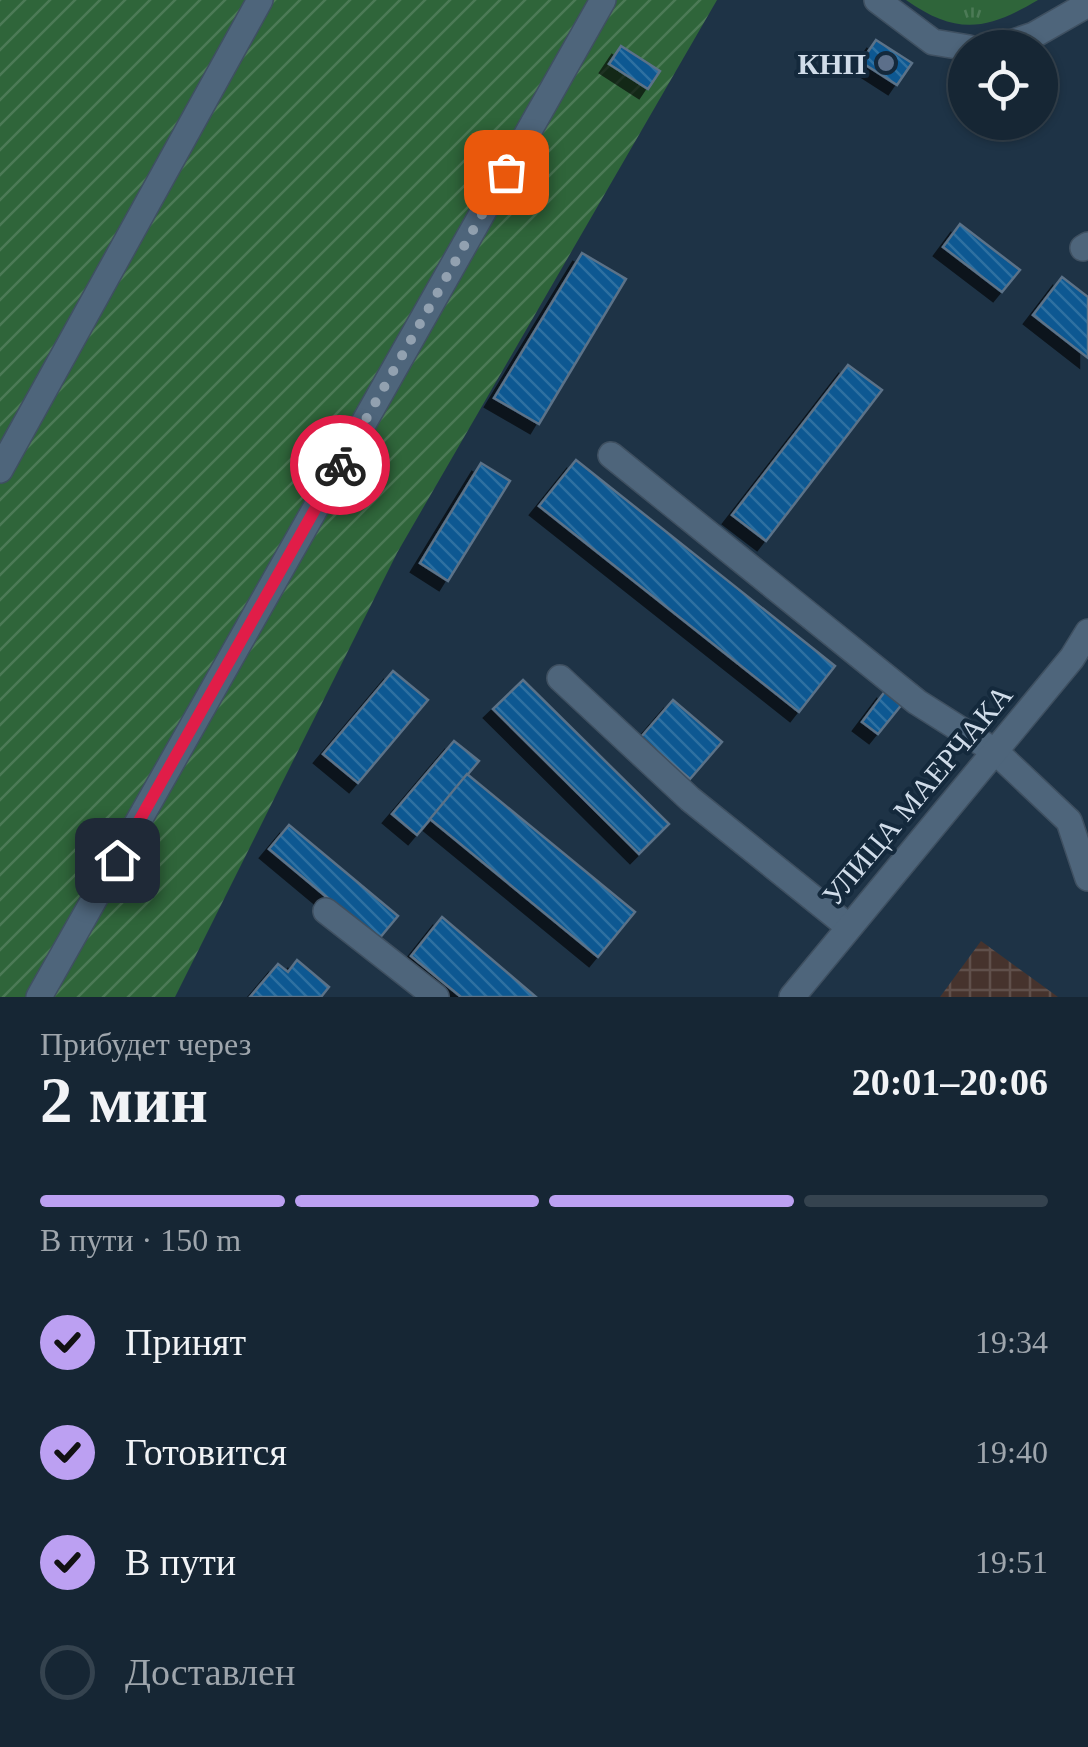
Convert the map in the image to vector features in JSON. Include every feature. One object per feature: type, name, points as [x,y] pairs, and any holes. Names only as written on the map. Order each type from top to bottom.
[{"type":"street","points":[[0,470],[260,0]]},
{"type":"street","points":[[39,997],[603,0]]},
{"type":"street","points":[[877,0],[933,42],[948,44]]},
{"type":"street","points":[[1043,30],[1088,4]]},
{"type":"street","points":[[611,454],[918,702],[996,752],[1068,821],[1088,878]]},
{"type":"street","name":"УЛИЦА МАЕРЧАКА","points":[[792,997],[996,752],[1088,632]]},
{"type":"street","points":[[560,678],[690,799],[849,927]]},
{"type":"street","points":[[326,911],[436,997]]},
{"type":"shaded area","points":[[981,941],[1058,997],[940,997]]},
{"type":"green space","points":[[0,0],[717,0],[397,553],[175,997],[0,997]]},
{"type":"green space","points":[[906,0],[1038,0],[1003,18],[972,25],[941,19]]},
{"type":"building","name":"КНП","points":[[876,40],[912,63],[897,85],[861,62]]},
{"type":"building","points":[[621,46],[660,71],[648,89],[609,64]]},
{"type":"building","points":[[960,224],[1020,270],[1002,292],[943,247]]},
{"type":"building","points":[[582,253],[626,279],[539,424],[494,398]]},
{"type":"building","points":[[1062,277],[1088,297],[1088,358],[1033,315]]},
{"type":"building","points":[[848,365],[882,390],[766,541],[732,515]]},
{"type":"building","points":[[576,460],[835,666],[799,712],[539,506]]},
{"type":"building","points":[[481,463],[510,481],[448,581],[420,563]]},
{"type":"building","points":[[393,671],[428,700],[358,783],[323,754]]},
{"type":"building","points":[[523,680],[669,824],[639,854],[493,709]]},
{"type":"building","points":[[886,690],[903,703],[878,734],[862,722]]},
{"type":"building","points":[[673,700],[722,742],[690,779],[641,737]]},
{"type":"building","points":[[454,741],[479,761],[417,835],[392,814]]},
{"type":"building","points":[[467,774],[635,912],[598,957],[430,819]]},
{"type":"building","points":[[289,825],[398,916],[378,940],[269,849]]},
{"type":"building","points":[[442,917],[536,997],[461,997],[411,956]]},
{"type":"building","points":[[297,960],[329,987],[321,997],[250,997],[278,964],[288,972]]},
{"type":"way so far","points":[[340,465],[506,172]]},
{"type":"place","name":"КНП","points":[[886,63]]},
{"type":"route","points":[[117,860],[340,465]]}]
